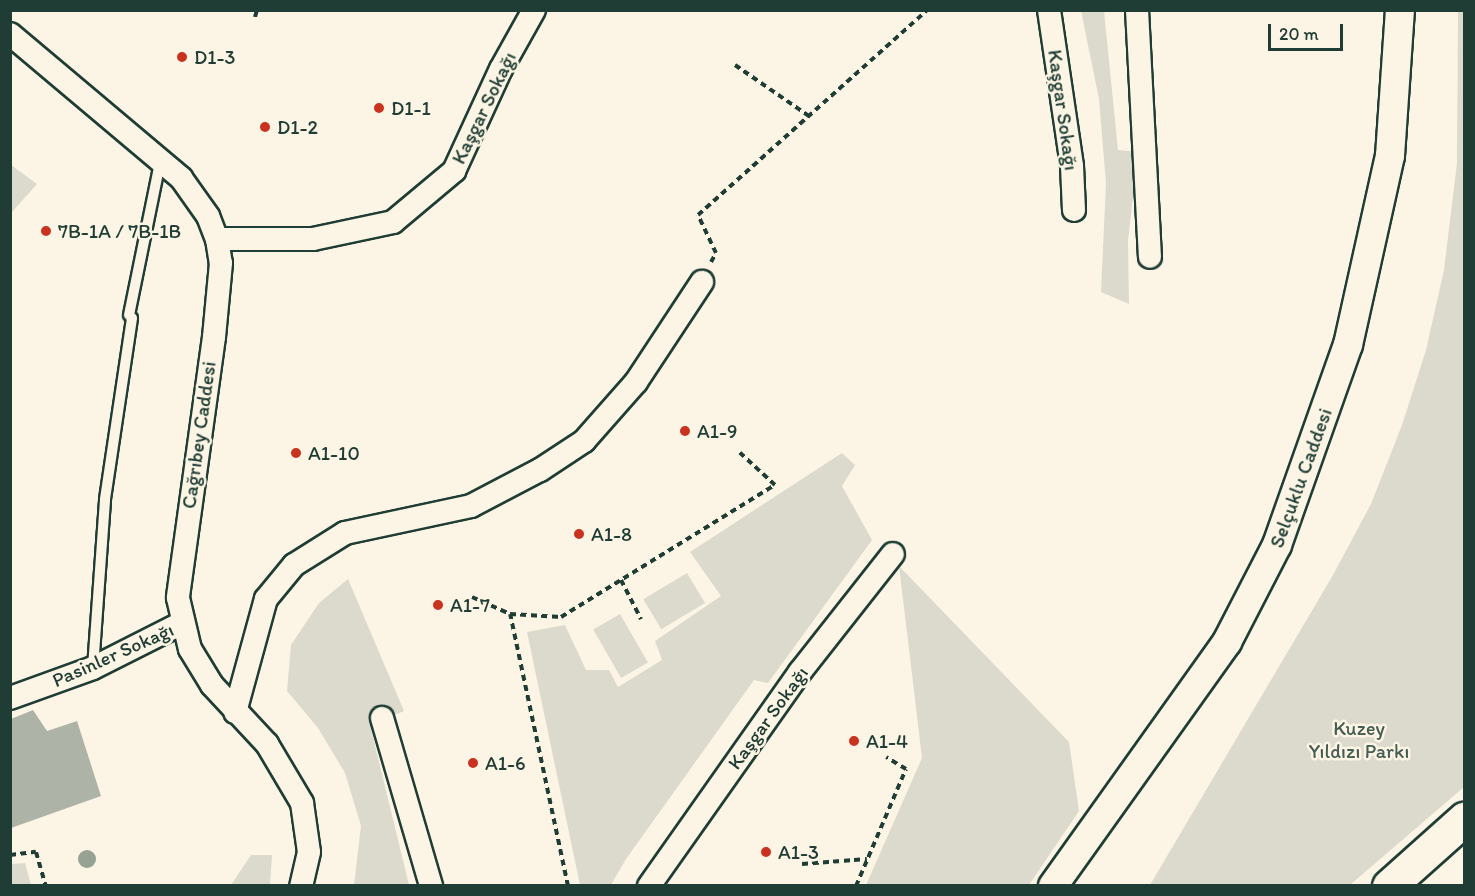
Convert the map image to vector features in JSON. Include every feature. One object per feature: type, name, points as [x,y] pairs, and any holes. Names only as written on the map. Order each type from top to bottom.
[{"type":"highway","points":[[1389,885],[1464,819]]},
{"type":"street","name":"Kaşgar Sokağı","points":[[217,239],[313,239],[393,222],[454,171],[501,69],[534,10]]},
{"type":"street","name":"Kaşgar Sokağı","points":[[1050,10],[1072,166],[1074,210]]},
{"type":"street","points":[[1137,10],[1150,257]]},
{"type":"street","name":"Selçuklu Caddesi","points":[[1053,885],[1227,642],[1277,545],[1348,345],[1390,156],[1400,10]]},
{"type":"street","name":"Cağrıbey Caddesi","points":[[10,34],[196,195],[217,239],[221,262],[214,338],[178,574],[182,623],[190,649],[212,685],[267,744],[302,803],[309,852],[301,885]]},
{"type":"street","points":[[235,712],[266,599],[294,565],[345,533],[471,506],[540,470],[584,441],[636,382],[702,282]]},
{"type":"street","name":"Kaşgar Sokağı","points":[[649,885],[800,672],[893,554]]},
{"type":"street","name":"Pasinler Sokağı","points":[[10,698],[93,668],[182,623]]},
{"type":"street","points":[[382,718],[431,885]]},
{"type":"lane","points":[[93,668],[105,499],[131,317],[160,162]]},
{"type":"path","points":[[255,17],[257,10]]},
{"type":"path","points":[[702,282],[716,252],[698,216],[927,10]]},
{"type":"path","points":[[735,65],[809,116]]},
{"type":"path","points":[[472,597],[510,614],[561,617],[775,485],[737,450]]},
{"type":"path","points":[[621,580],[641,619]]},
{"type":"path","points":[[510,614],[568,885]]},
{"type":"path","points":[[856,885],[906,769],[886,757]]},
{"type":"path","points":[[10,855],[36,852],[46,885]]},
{"type":"path","points":[[802,864],[867,859]]},
{"type":"green space","points":[[1081,11],[1104,11],[1118,150],[1138,152],[1128,241],[1129,304],[1101,292],[1106,183],[1099,99]]},
{"type":"green space","name":"Kuzey Yıldızı Parkı","points":[[1458,11],[1464,11],[1464,787],[1350,885],[1150,885],[1333,575],[1371,504],[1402,425],[1426,350],[1444,270],[1457,163]]},
{"type":"green space","points":[[11,165],[37,184],[12,212],[10,211]]},
{"type":"green space","points":[[842,453],[855,465],[842,486],[872,540],[768,683],[754,680],[626,859],[611,885],[580,885],[527,632],[565,625],[586,670],[609,670],[618,687],[662,660],[655,641],[721,596],[690,552]]},
{"type":"green space","points":[[899,566],[1069,742],[1079,811],[1029,885],[866,885],[922,758]]},
{"type":"green space","points":[[687,573],[705,603],[661,629],[643,599]]},
{"type":"green space","points":[[348,579],[404,711],[370,725],[409,885],[354,885],[361,826],[345,773],[318,728],[287,691],[291,645],[319,603]]},
{"type":"green space","points":[[620,614],[648,662],[621,678],[593,630]]},
{"type":"green space","points":[[251,855],[272,855],[270,885],[231,885]]},
{"type":"green space","points":[[25,863],[31,885],[11,885],[11,864]]},
{"type":"shaded area","points":[[33,710],[47,731],[77,721],[101,796],[11,828],[11,719]]},
{"type":"place","name":"D1-3","points":[[182,57]]},
{"type":"place","name":"D1-1","points":[[379,108]]},
{"type":"place","name":"D1-2","points":[[265,127]]},
{"type":"place","name":"7B-1A / 7B-1B","points":[[46,231]]},
{"type":"place","name":"A1-9","points":[[685,431]]},
{"type":"place","name":"A1-10","points":[[296,453]]},
{"type":"place","name":"A1-8","points":[[579,534]]},
{"type":"place","name":"A1-7","points":[[438,605]]},
{"type":"place","name":"A1-4","points":[[854,741]]},
{"type":"place","name":"A1-6","points":[[473,763]]},
{"type":"place","name":"A1-3","points":[[766,852]]}]
